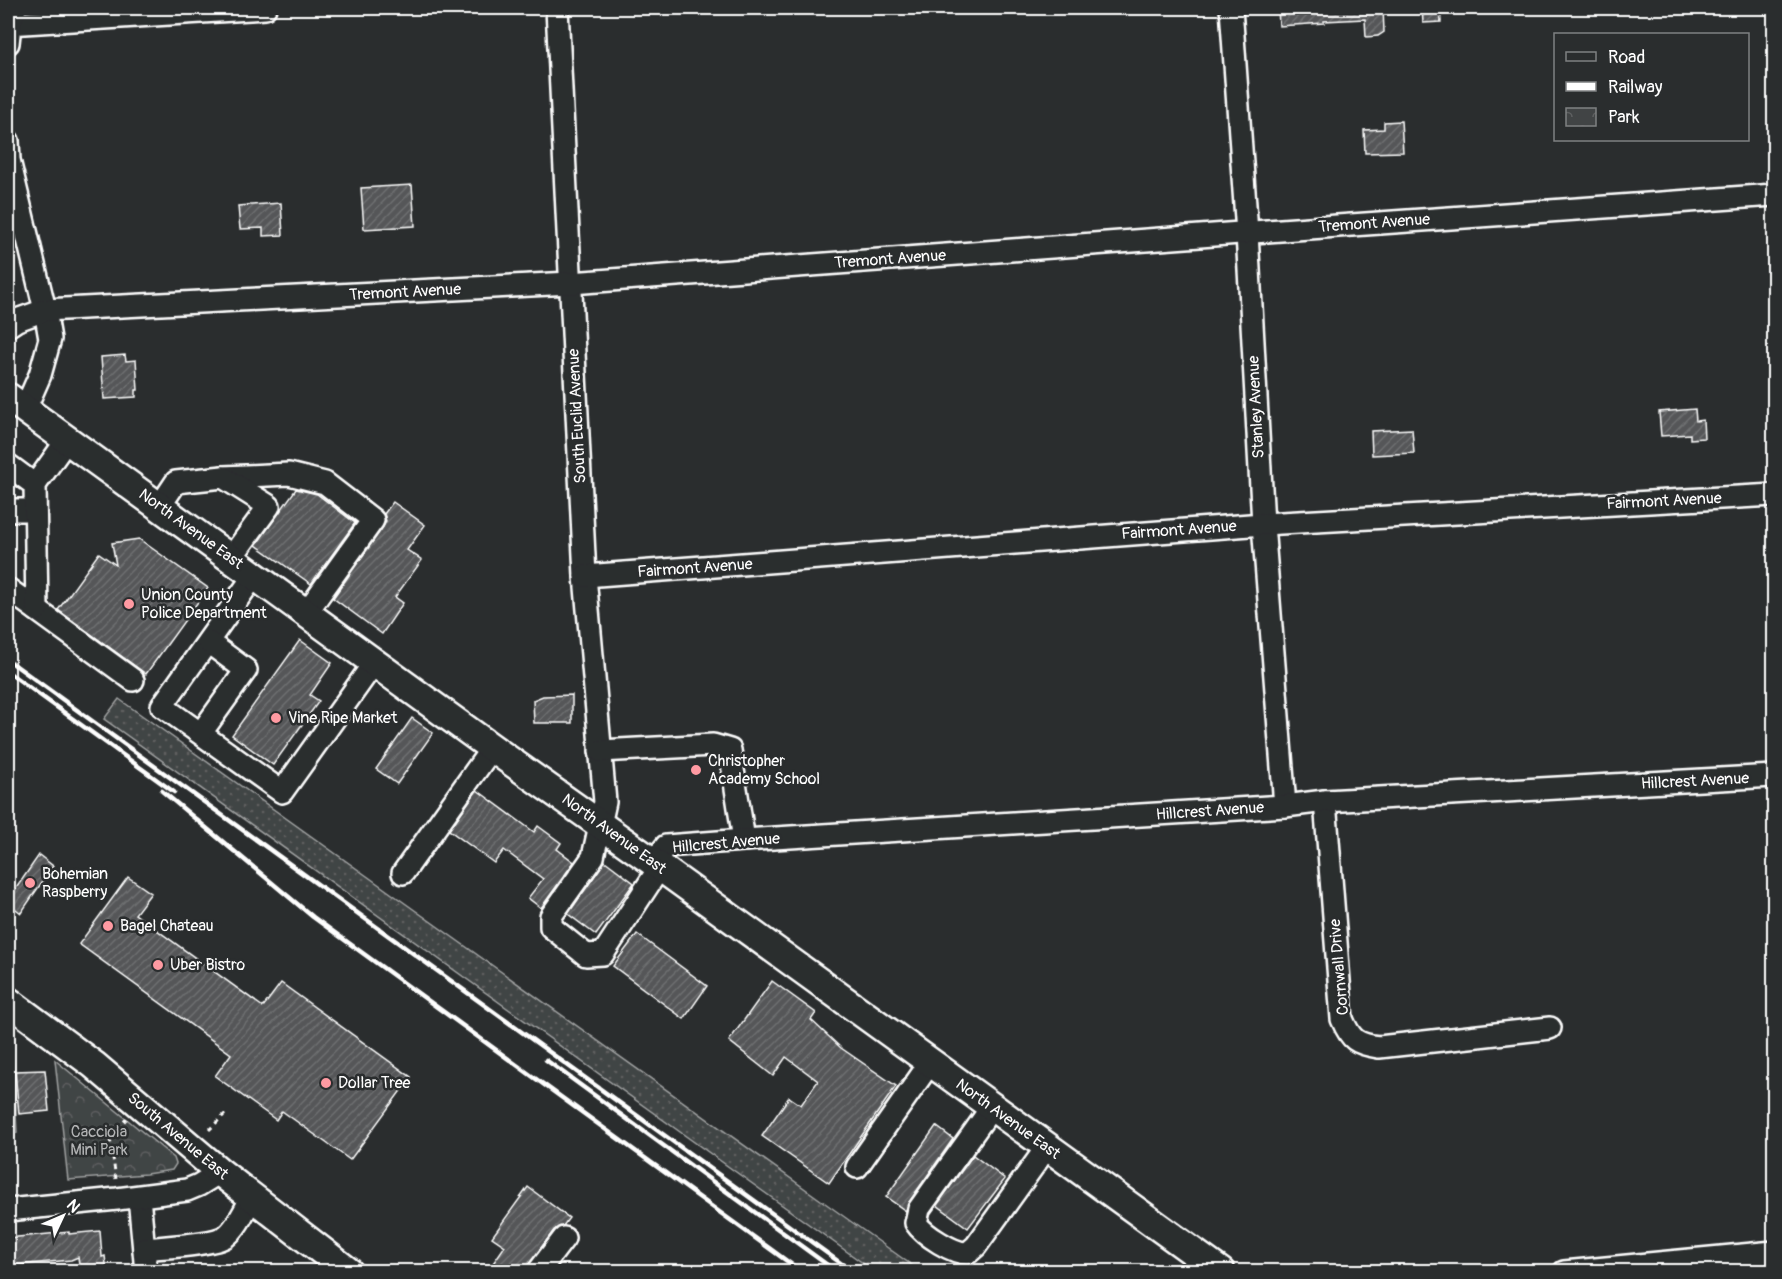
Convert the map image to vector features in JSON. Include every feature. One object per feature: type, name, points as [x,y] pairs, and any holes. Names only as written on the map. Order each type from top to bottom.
[{"type":"main road","name":"North Avenue East","points":[[16,403],[1221,1272]]},
{"type":"main road","name":"South Avenue East","points":[[8,1001],[94,1065],[220,1172],[349,1272]]},
{"type":"street","points":[[10,25],[266,8]]},
{"type":"street","name":"South Euclid Avenue","points":[[557,8],[585,576],[605,802],[600,824]]},
{"type":"street","name":"Stanley Avenue","points":[[1231,8],[1247,233],[1263,524],[1285,806]]},
{"type":"street","points":[[8,141],[9,160],[50,339],[46,358],[16,403]]},
{"type":"street","name":"Tremont Avenue","points":[[8,326],[17,320],[45,310],[571,283],[1774,195]]},
{"type":"street","points":[[37,610],[34,485],[67,440]]},
{"type":"street","points":[[8,465],[34,485]]},
{"type":"street","points":[[160,506],[176,482],[289,474],[325,483],[373,520],[306,613]]},
{"type":"street","points":[[223,477],[269,506],[231,558]]},
{"type":"street","name":"Fairmont Avenue","points":[[585,576],[1263,524],[1774,495]]},
{"type":"street","points":[[8,510],[34,510]]},
{"type":"street","points":[[254,576],[162,706],[282,792],[374,663]]},
{"type":"street","points":[[8,589],[133,680]]},
{"type":"street","points":[[201,733],[246,670],[208,642]]},
{"type":"street","points":[[600,751],[713,745],[730,750],[744,840]]},
{"type":"street","points":[[403,873],[492,747]]},
{"type":"street","name":"Hillcrest Avenue","points":[[600,824],[593,857],[551,916],[551,927],[586,955],[603,954],[666,846],[1285,806],[1325,801],[1774,776]]},
{"type":"street","name":"Cornwall Drive","points":[[1325,801],[1342,1019],[1349,1036],[1362,1045],[1379,1047],[1550,1028]]},
{"type":"street","points":[[857,1167],[930,1063]]},
{"type":"street","points":[[992,1107],[919,1209],[916,1223],[920,1228],[952,1250],[963,1254],[969,1253],[1047,1147]]},
{"type":"street","points":[[8,1210],[188,1190],[220,1172]]},
{"type":"street","points":[[138,1197],[146,1272]]},
{"type":"street","points":[[144,1249],[224,1238],[232,1231],[252,1197]]},
{"type":"street","points":[[538,1272],[564,1238]]},
{"type":"street","points":[[1564,1272],[1774,1252]]},
{"type":"path","points":[[209,1130],[226,1113]]},
{"type":"path","points":[[116,1179],[110,1138],[129,1116]]},
{"type":"green space","points":[[119,699],[920,1271],[874,1271],[104,719]]},
{"type":"green space","points":[[8,1029],[12,1033],[17,1133],[8,1133]]},
{"type":"green space","name":"Cacciola Mini Park","points":[[55,1060],[174,1158],[176,1164],[172,1170],[68,1180]]},
{"type":"building","points":[[1278,8],[1383,8],[1384,32],[1378,36],[1366,37],[1365,19],[1279,26]]},
{"type":"building","points":[[1422,8],[1440,8],[1441,22],[1423,23]]},
{"type":"building","points":[[1401,121],[1403,152],[1365,153],[1364,130],[1384,129],[1384,122]]},
{"type":"building","points":[[412,185],[415,226],[364,229],[361,188]]},
{"type":"building","points":[[281,203],[283,235],[263,236],[263,228],[240,229],[238,206]]},
{"type":"building","points":[[125,355],[126,361],[136,360],[138,390],[136,390],[136,397],[104,399],[101,357]]},
{"type":"building","points":[[1695,409],[1696,421],[1703,420],[1704,438],[1690,439],[1690,434],[1661,436],[1659,412]]},
{"type":"building","points":[[1412,429],[1414,453],[1372,455],[1371,431]]},
{"type":"building","points":[[296,489],[317,494],[355,523],[311,584],[256,545]]},
{"type":"building","points":[[393,502],[425,525],[407,550],[422,560],[395,597],[403,603],[382,634],[333,598],[383,527],[386,521],[384,514]]},
{"type":"building","name":"Union County Police Department","points":[[139,539],[208,588],[146,674],[58,610],[99,553],[116,565],[112,543]]},
{"type":"building","name":"Vine Ripe Market","points":[[300,640],[332,663],[310,695],[319,701],[273,765],[232,735]]},
{"type":"building","points":[[572,695],[572,723],[534,723],[533,700],[543,696]]},
{"type":"building","points":[[412,718],[433,733],[397,784],[376,769]]},
{"type":"building","points":[[477,790],[534,832],[538,826],[561,843],[557,849],[574,862],[541,908],[528,898],[543,879],[504,850],[494,863],[449,830]]},
{"type":"building","name":"Bohemian Raspberry","points":[[39,855],[53,866],[21,913],[8,903],[8,900]]},
{"type":"building","points":[[605,861],[634,883],[596,935],[568,914]]},
{"type":"building","points":[[128,877],[151,893],[135,914],[263,1007],[281,983],[411,1077],[350,1160],[282,1111],[276,1120],[215,1076],[231,1054],[79,944]]},
{"type":"building","points":[[637,934],[707,986],[684,1019],[613,966]]},
{"type":"building","points":[[772,981],[816,1013],[811,1020],[841,1048],[896,1086],[829,1183],[762,1136],[789,1097],[801,1105],[818,1081],[786,1057],[773,1076],[729,1041]]},
{"type":"building","points":[[45,1070],[49,1111],[19,1114],[15,1071]]},
{"type":"building","points":[[936,1126],[953,1139],[909,1202],[906,1211],[886,1197]]},
{"type":"building","points":[[973,1155],[1005,1179],[968,1228],[937,1205]]},
{"type":"building","points":[[528,1187],[569,1218],[563,1226],[554,1230],[526,1269],[521,1265],[517,1272],[487,1272],[505,1246],[492,1237]]},
{"type":"building","points":[[100,1231],[102,1257],[105,1256],[107,1272],[80,1272],[78,1257],[71,1260],[8,1266],[8,1238]]},
{"type":"railway","points":[[8,660],[853,1272]]},
{"type":"railway","points":[[8,672],[174,792]]},
{"type":"railway","points":[[162,791],[313,917],[802,1272]]},
{"type":"railway","points":[[546,1060],[837,1272]]},
{"type":"place","name":"Union County Police Department","points":[[129,604]]},
{"type":"place","name":"Vine Ripe Market","points":[[276,718]]},
{"type":"place","name":"Christopher Academy School","points":[[696,770]]},
{"type":"place","name":"Bohemian Raspberry","points":[[30,883]]},
{"type":"place","name":"Bagel Chateau","points":[[108,926]]},
{"type":"place","name":"Uber Bistro","points":[[158,965]]},
{"type":"place","name":"Dollar Tree","points":[[326,1083]]}]
